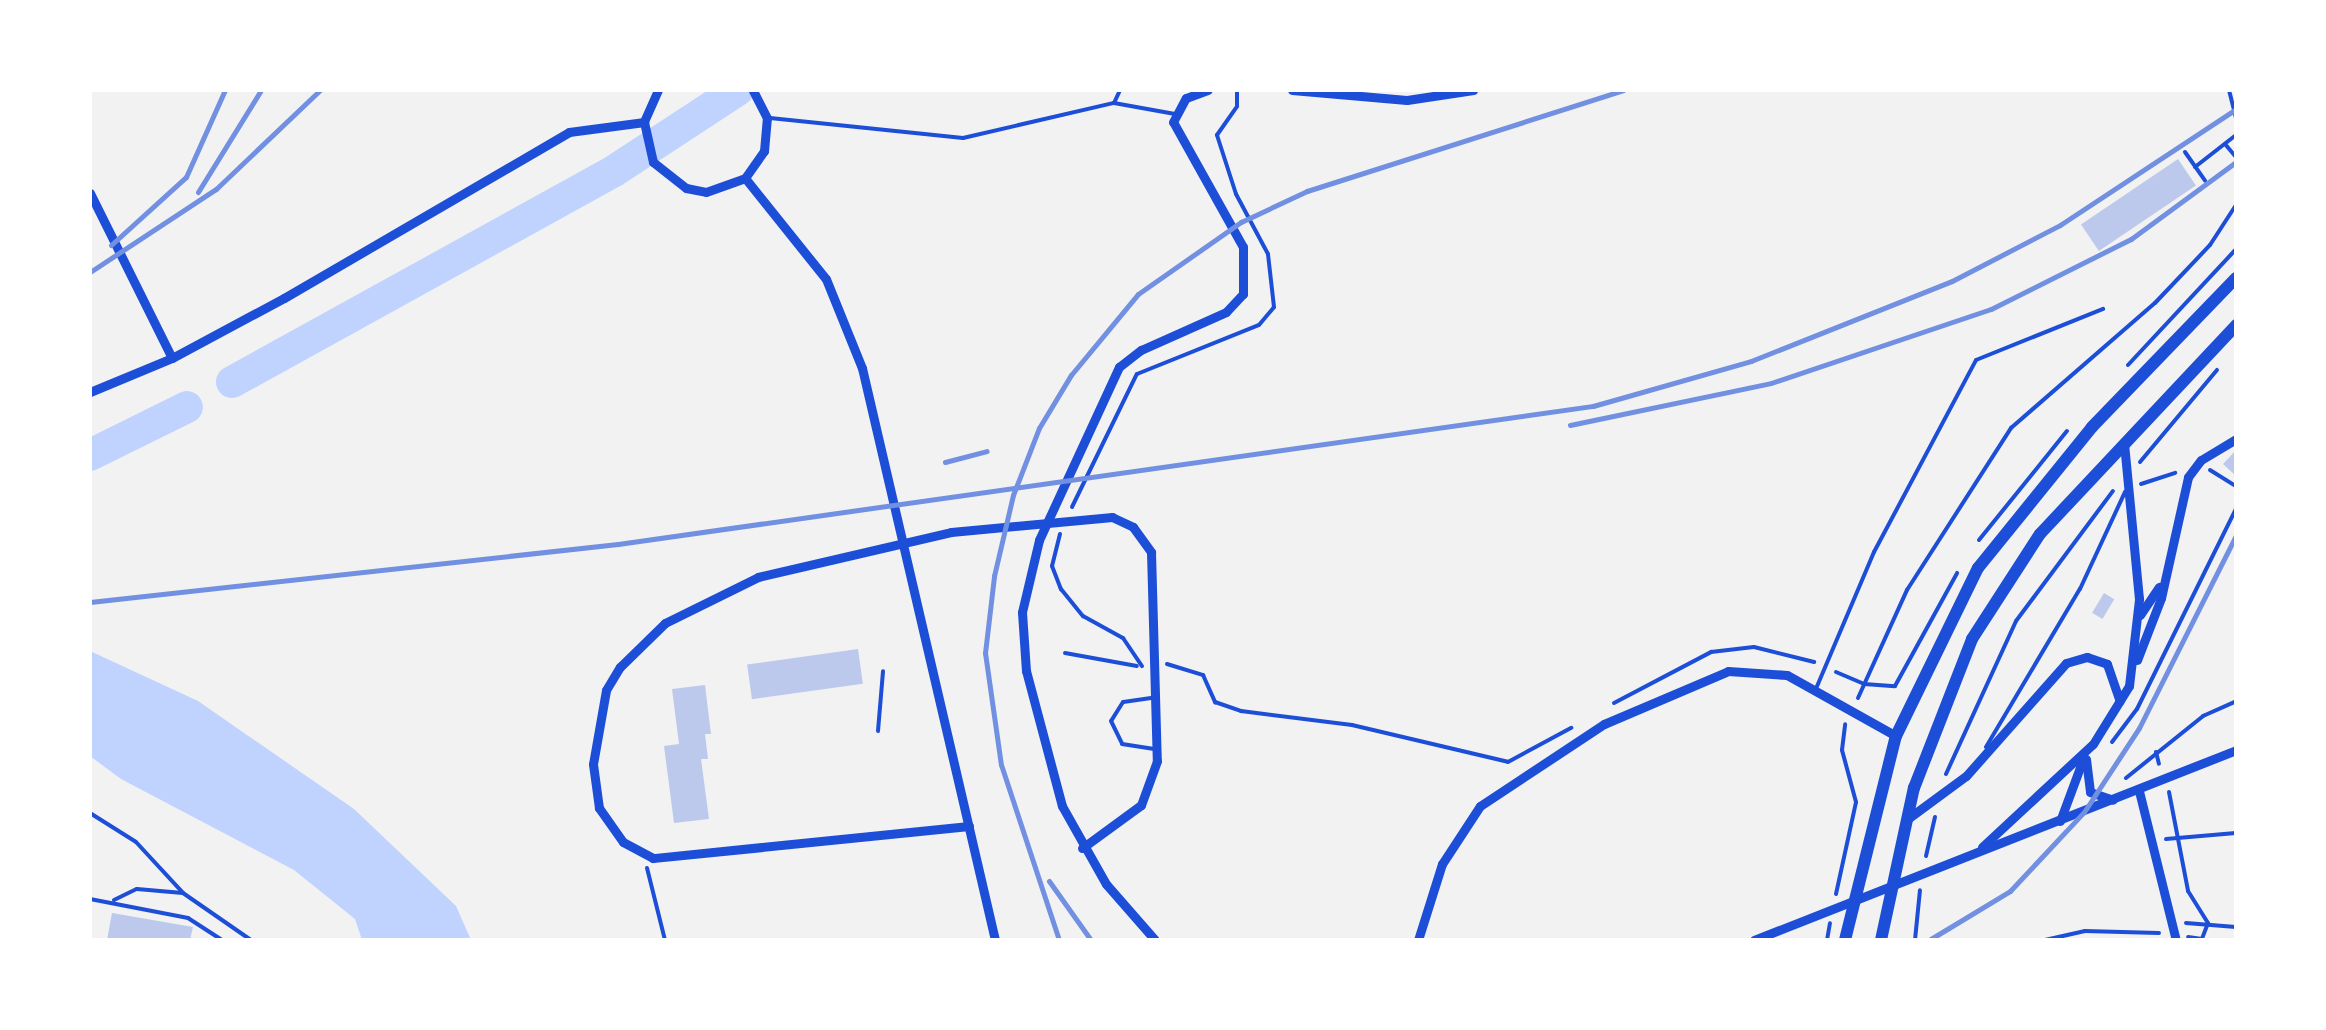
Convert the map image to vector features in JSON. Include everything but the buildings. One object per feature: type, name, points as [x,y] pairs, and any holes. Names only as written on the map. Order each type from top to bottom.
[{"type":"main road","points":[[1845,940],[1896,736],[1952,614],[2006,531],[2092,427],[2236,278]]},
{"type":"main road","points":[[1881,940],[1904,822],[1952,680],[2000,591],[2040,534],[2236,324]]},
{"type":"street","points":[[658,90],[644,127],[653,162],[667,178],[706,192],[745,178],[764,150],[767,118],[756,94]]},
{"type":"street","points":[[1154,940],[1082,848],[1048,768],[1026,671],[1022,612],[1039,540],[1101,404],[1129,358],[1226,312],[1247,282],[1243,247],[1177,131],[1174,114],[1186,98],[1208,90]]},
{"type":"street","points":[[1292,90],[1407,100],[1473,90]]},
{"type":"street","points":[[90,392],[172,358],[549,142],[590,126],[644,127]]},
{"type":"street","points":[[745,178],[826,279],[846,322],[874,418],[994,940]]},
{"type":"street","points":[[90,193],[172,358]]},
{"type":"street","points":[[1976,852],[2090,748],[2118,708],[2130,686],[2169,562],[2191,471],[2236,439]]},
{"type":"street","points":[[2124,442],[2140,600],[2130,686]]},
{"type":"street","points":[[969,826],[685,859],[644,854],[609,828],[599,808],[593,764],[599,713],[620,667],[638,647],[722,590],[951,532],[1100,515],[1133,526],[1151,552],[1158,749],[1141,805],[1082,848]]},
{"type":"street","points":[[2135,627],[2169,562]]},
{"type":"street","points":[[1904,822],[1940,797],[1976,764],[2072,660],[2094,658],[2111,669],[2118,708]]},
{"type":"street","points":[[1418,940],[1442,864],[1480,806],[1604,724],[1728,671],[1788,675],[1896,736]]},
{"type":"street","points":[[2090,748],[2088,788],[2115,800]]},
{"type":"street","points":[[2060,822],[2090,748]]},
{"type":"street","points":[[1754,940],[2236,750]]},
{"type":"street","points":[[2140,790],[2157,841],[2176,933]]},
{"type":"lane","points":[[1114,103],[1120,90]]},
{"type":"lane","points":[[767,118],[963,138],[1114,103],[1174,114]]},
{"type":"lane","points":[[1815,692],[1874,552],[1976,360],[2102,309]]},
{"type":"lane","points":[[1976,764],[2080,589],[2126,483]]},
{"type":"lane","points":[[1158,749],[1122,744],[1111,721],[1123,702],[1159,697]]},
{"type":"lane","points":[[90,812],[136,842],[183,893],[252,940]]},
{"type":"lane","points":[[114,900],[137,889],[183,893]]},
{"type":"lane","points":[[90,899],[114,900],[188,918],[222,940]]},
{"type":"path","points":[[1138,666],[1123,638],[1082,616],[1061,589],[1052,566],[1058,539],[1123,398],[1147,366],[1259,325],[1274,306],[1268,254],[1236,194],[1218,135],[1237,106],[1237,90]]},
{"type":"path","points":[[2228,90],[2236,118]]},
{"type":"path","points":[[2195,167],[2236,136]]},
{"type":"path","points":[[2225,144],[2236,158]]},
{"type":"path","points":[[2185,152],[2205,182]]},
{"type":"path","points":[[2116,378],[2236,249]]},
{"type":"path","points":[[1915,940],[1940,797],[1976,698],[2010,632],[2222,364]]},
{"type":"path","points":[[1978,542],[2076,422]]},
{"type":"path","points":[[2202,465],[2236,486]]},
{"type":"path","points":[[1612,704],[1712,652],[1754,647],[1826,667],[1864,684],[1895,686],[1958,571]]},
{"type":"path","points":[[1065,653],[1138,666],[1156,664],[1202,675],[1215,702],[1241,711],[1352,725],[1508,762],[1582,721]]},
{"type":"path","points":[[878,731],[883,671]]},
{"type":"path","points":[[2112,787],[2203,716],[2236,701]]},
{"type":"path","points":[[2045,940],[2084,931],[2176,933],[2204,940],[2208,923],[2188,891],[2156,752]]},
{"type":"path","points":[[2157,841],[2236,833]]},
{"type":"path","points":[[644,854],[665,940]]},
{"type":"path","points":[[2176,933],[2208,923],[2236,927]]},
{"type":"water","points":[[90,651],[198,701],[354,809],[456,906],[471,940],[362,940],[355,919],[294,870],[121,779],[90,756]]},
{"type":"waterway","points":[[232,382],[614,171],[738,90]]},
{"type":"waterway","points":[[90,455],[187,407]]},
{"type":"railway","points":[[111,245],[186,177],[225,90]]},
{"type":"railway","points":[[198,192],[261,90]]},
{"type":"railway","points":[[90,272],[216,189],[320,90]]},
{"type":"railway","points":[[1059,940],[1001,765],[985,653],[994,576],[1013,495],[1039,428],[1071,375],[1138,294],[1241,222],[1307,191],[1623,90]]},
{"type":"railway","points":[[90,602],[618,544],[1593,406],[1751,361],[1952,281],[2060,225],[2236,109]]},
{"type":"railway","points":[[1570,425],[1771,383],[1991,309],[2131,239],[2236,162]]},
{"type":"railway","points":[[945,462],[987,451]]},
{"type":"railway","points":[[1929,940],[2010,891],[2084,812],[2139,728],[2236,535]]},
{"type":"railway","points":[[1049,881],[1091,940]]}]
